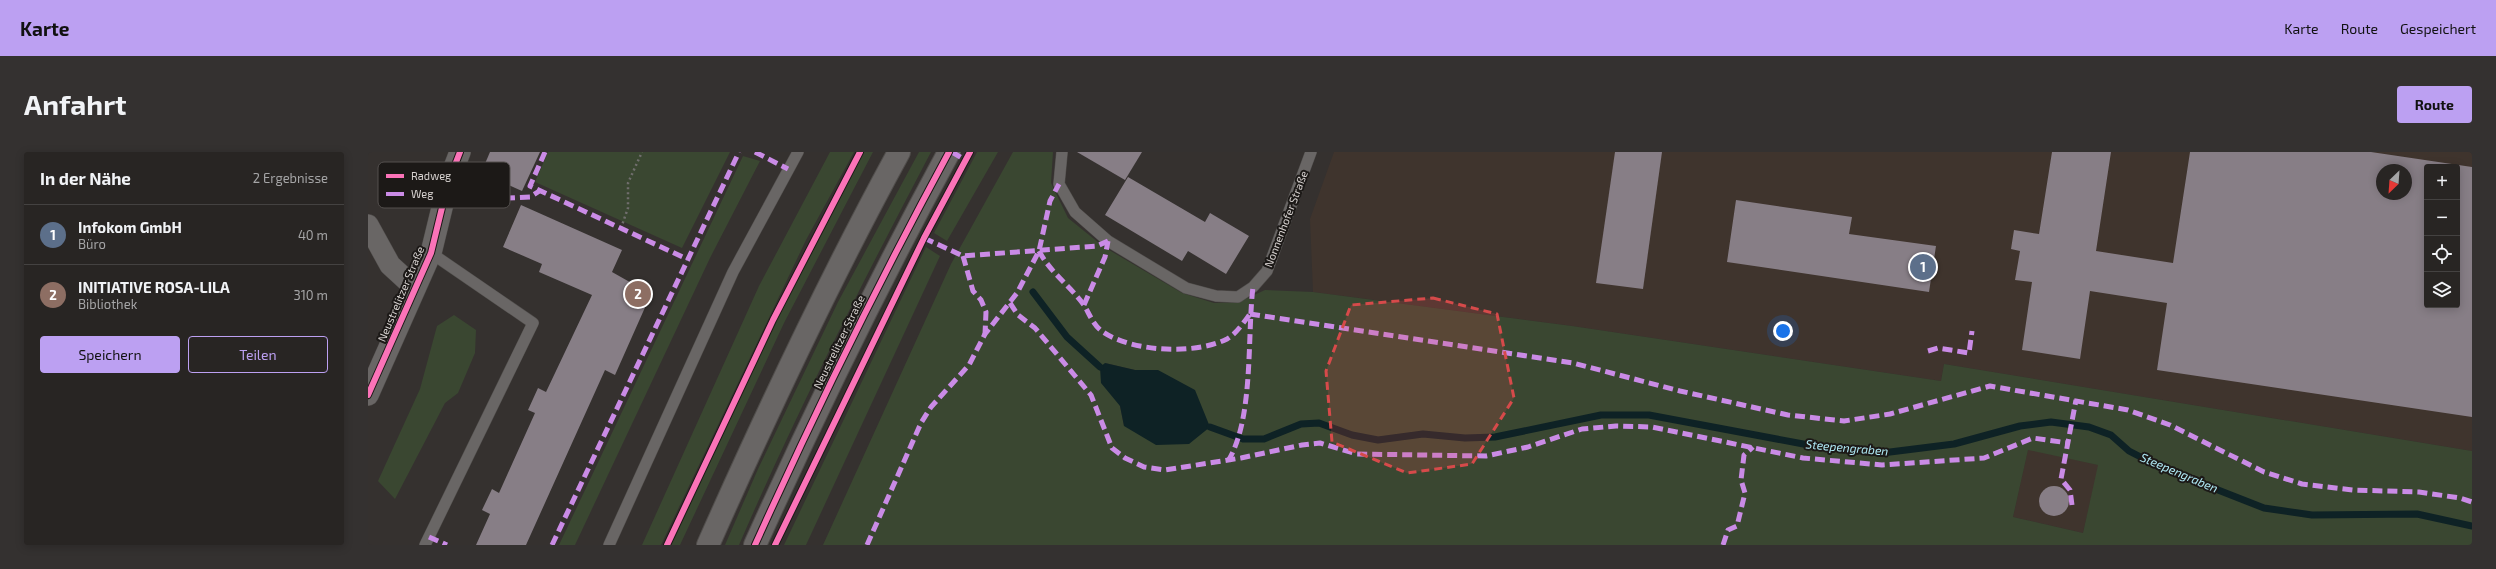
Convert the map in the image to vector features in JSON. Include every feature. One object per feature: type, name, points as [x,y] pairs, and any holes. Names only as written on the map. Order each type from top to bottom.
[{"type":"main road","points":[[708,545],[749,453],[825,294],[899,152]]},
{"type":"main road","name":"Neustrelitzer Straße","points":[[755,545],[827,388],[906,231],[949,152]]},
{"type":"street","name":"Neustrelitzer Straße","points":[[456,162],[460,152]]},
{"type":"street","name":"Neustrelitzer Straße","points":[[368,395],[431,253],[442,208]]},
{"type":"street","points":[[368,226],[390,264],[415,288]]},
{"type":"lane","points":[[609,545],[733,272],[798,152]]},
{"type":"lane","name":"Nonnenhofer Straße","points":[[1062,152],[1060,184],[1075,212],[1108,241],[1186,288],[1216,296],[1238,297],[1253,287],[1266,271],[1311,152]]},
{"type":"lane","points":[[425,545],[533,324],[431,253]]},
{"type":"path","points":[[621,228],[628,208],[628,183],[642,152]]},
{"type":"highlighted area","points":[[1433,298],[1497,314],[1514,398],[1472,464],[1407,473],[1332,442],[1326,371],[1351,305]]},
{"type":"shaded area","points":[[1334,152],[2472,152],[2472,451],[1944,364],[1941,381],[1572,326],[1313,292],[1310,219]]},
{"type":"shaded area","points":[[2028,449],[2099,465],[2083,533],[2013,517]]},
{"type":"green space","points":[[548,152],[730,152],[682,248],[535,182]]},
{"type":"green space","points":[[830,152],[854,152],[806,240],[661,545],[642,545],[759,286]]},
{"type":"green space","points":[[863,152],[873,152],[784,323],[680,545],[671,545],[776,320]]},
{"type":"green space","points":[[919,152],[931,152],[880,249],[807,396],[739,545],[725,545],[758,469],[838,302]]},
{"type":"green space","points":[[977,152],[998,152],[947,241],[934,233]]},
{"type":"green space","points":[[1013,152],[1053,152],[1051,183],[1068,218],[1104,247],[1182,293],[1214,303],[1239,302],[1265,290],[1313,292],[1572,326],[1941,381],[1944,364],[2472,451],[2472,545],[823,545],[951,264]],"holes":[[[1105,363],[1135,370],[1158,370],[1124,426],[1120,406]],[[2028,450],[2098,465],[2083,533],[2013,517]]]},
{"type":"green space","points":[[743,156],[760,161],[710,258],[575,545],[559,545]]},
{"type":"green space","points":[[926,247],[940,256],[806,545],[784,545]]},
{"type":"green space","points":[[454,315],[476,330],[475,353],[458,393],[445,403],[395,499],[378,481],[420,389],[437,326]]},
{"type":"water","points":[[1105,363],[1135,370],[1158,370],[1195,390],[1210,427],[1189,444],[1156,445],[1124,426],[1120,406],[1101,383],[1100,367]]},
{"type":"building","points":[[490,152],[540,152],[522,191],[510,186],[510,162],[486,162]]},
{"type":"building","points":[[1077,152],[1142,152],[1125,180]]},
{"type":"building","points":[[1615,152],[1662,152],[1643,289],[1596,283]]},
{"type":"building","points":[[2052,152],[2111,152],[2096,251],[2173,263],[2190,152],[2371,152],[2452,164],[2424,164],[2424,308],[2460,308],[2460,165],[2472,167],[2472,417],[2157,370],[2167,303],[2090,291],[2080,359],[2022,350],[2032,282],[2015,280],[2020,251],[2011,249],[2014,230],[2039,234]]},
{"type":"building","points":[[1128,177],[1205,222],[1210,213],[1249,236],[1226,274],[1188,251],[1182,261],[1105,215]]},
{"type":"building","points":[[1736,200],[1852,217],[1849,234],[1936,246],[1929,292],[1727,262]]},
{"type":"building","points":[[521,205],[622,250],[612,272],[651,294],[615,375],[605,370],[526,545],[476,545],[490,514],[482,510],[492,489],[499,493],[535,413],[528,410],[538,388],[546,392],[592,295],[539,272],[542,264],[503,247]]},
{"type":"building","points":[[2054,486],[2065,490],[2069,501],[2065,512],[2054,516],[2043,512],[2039,501],[2043,490]]},
{"type":"waterway","name":"Steepengraben","points":[[1033,292],[1067,337],[1100,367]]},
{"type":"waterway","name":"Steepengraben","points":[[1210,427],[1243,439],[1264,439],[1301,424],[1319,423],[1352,435],[1378,440],[1423,434],[1465,438],[1495,437],[1601,415],[1649,415],[1814,446],[1882,453],[1954,444],[2020,426],[2051,422],[2089,427],[2111,435],[2129,451],[2162,468],[2264,508],[2312,515],[2417,514],[2472,526]]},
{"type":"marked path","points":[[545,152],[530,186],[687,259]]},
{"type":"marked path","points":[[552,545],[739,152]]},
{"type":"marked path","points":[[755,152],[788,169]]},
{"type":"marked path","points":[[952,152],[965,160]]},
{"type":"marked path","points":[[867,545],[921,423],[931,407],[969,365],[985,334],[1017,293],[1039,251],[1050,201],[1059,184]]},
{"type":"marked path","points":[[510,198],[530,197],[541,190]]},
{"type":"marked path","points":[[924,238],[963,256],[1097,246],[1108,241]]},
{"type":"marked path","points":[[1084,305],[1105,257],[1108,241]]},
{"type":"marked path","points":[[1039,251],[1049,266],[1084,305],[1094,323],[1103,332],[1116,339],[1131,344],[1164,349],[1182,349],[1214,344],[1227,339],[1234,334],[1250,314]]},
{"type":"marked path","points":[[963,256],[973,291],[981,300],[986,312],[985,334]]},
{"type":"marked path","points":[[1228,461],[1236,443],[1242,423],[1246,400],[1253,287]]},
{"type":"marked path","points":[[1010,303],[1018,315],[1035,328],[1091,395],[1112,448],[1125,458],[1144,467],[1165,470],[1241,458],[1302,445],[1320,443],[1357,454],[1486,456],[1528,447],[1582,429],[1616,426],[1652,427],[1803,458],[1882,465],[1984,458],[2033,438],[2068,443]]},
{"type":"marked path","points":[[1250,314],[1573,363],[1680,391],[1788,415],[1844,421],[1890,414],[1990,386],[2128,410],[2170,425],[2264,472],[2302,484],[2353,490],[2419,492],[2460,498],[2472,502]]},
{"type":"marked path","points":[[1928,351],[1938,348],[1969,353],[1972,331]]},
{"type":"marked path","points":[[2072,505],[2070,490],[2061,479],[2076,400]]},
{"type":"marked path","points":[[1723,545],[1728,530],[1737,526],[1745,493],[1741,480],[1744,455],[1753,447]]},
{"type":"marked path","points":[[429,537],[447,545]]},
{"type":"cycle path","points":[[456,162],[460,152]]},
{"type":"cycle path","points":[[667,545],[773,320],[860,152]]},
{"type":"cycle path","points":[[755,545],[848,347],[949,152]]},
{"type":"cycle path","points":[[775,545],[924,238],[970,152]]},
{"type":"cycle path","points":[[368,395],[431,253],[442,208]]},
{"type":"place","name":"Infokom GmbH","points":[[1923,267]]},
{"type":"place","name":"INITIATIVE ROSA-LILA","points":[[638,294]]}]
